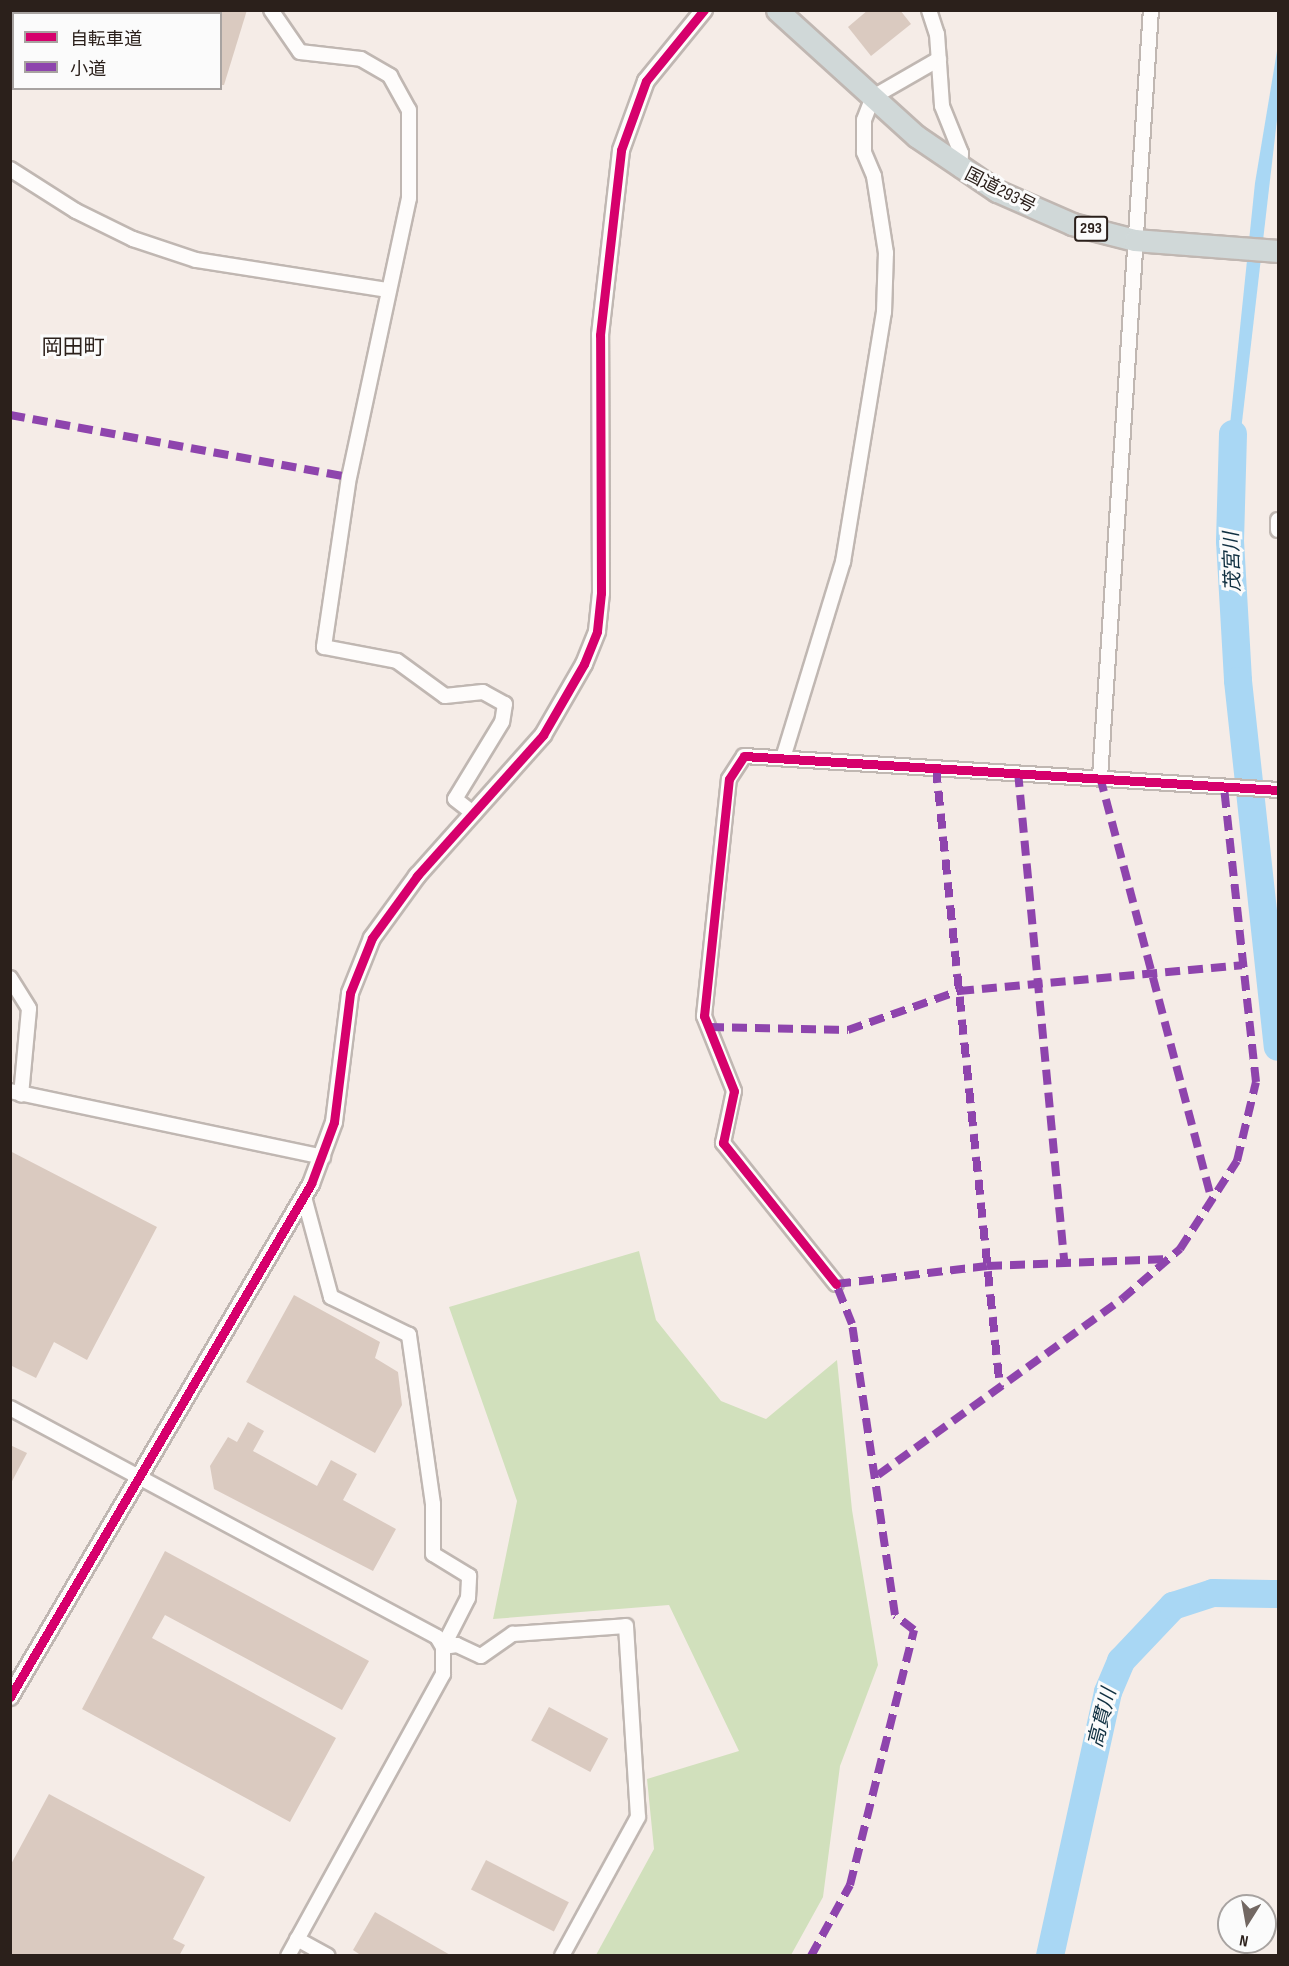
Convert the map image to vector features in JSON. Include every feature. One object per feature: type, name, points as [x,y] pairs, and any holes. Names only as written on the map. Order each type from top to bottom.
[{"type":"highway","name":"国道293号","points":[[777,10],[950,163],[1040,211],[1135,240],[1278,251]]},
{"type":"street","points":[[271,10],[300,52],[361,59],[390,76],[409,110],[409,198],[350,477],[324,647],[397,661],[445,696],[483,692],[505,704],[502,722],[455,799],[474,814]]},
{"type":"street","points":[[10,1697],[303,1197],[323,1157],[338,1098],[350,993],[360,965],[390,911],[560,710],[597,631],[600,335],[614,188],[633,104],[663,57],[704,10]]},
{"type":"street","points":[[930,10],[939,59],[942,106],[961,153],[950,163]]},
{"type":"street","points":[[1100,777],[1151,10]]},
{"type":"street","points":[[783,758],[843,562],[884,312],[886,253],[861,132],[873,97],[939,59]]},
{"type":"street","points":[[10,169],[95,220],[196,260],[388,290]]},
{"type":"street","points":[[1278,520],[1278,530]]},
{"type":"street","points":[[836,1284],[723,1143],[734,1091],[704,1016],[729,779],[744,756],[1278,790]]},
{"type":"street","points":[[10,978],[29,1009],[16,1093],[323,1157]]},
{"type":"street","points":[[288,1956],[443,1674],[443,1647],[468,1598],[469,1576],[433,1554],[433,1504],[409,1335],[332,1297],[303,1197]]},
{"type":"street","points":[[10,1407],[437,1637],[443,1647]]},
{"type":"street","points":[[443,1647],[457,1645],[481,1656],[513,1634],[626,1626],[638,1817],[562,1956]]},
{"type":"street","points":[[297,1939],[328,1956]]},
{"type":"green space","points":[[639,1251],[656,1320],[721,1401],[766,1419],[837,1360],[852,1510],[878,1665],[840,1766],[823,1897],[791,1955],[596,1955],[654,1849],[647,1779],[739,1751],[669,1605],[493,1619],[517,1501],[449,1307]]},
{"type":"water","points":[[1278,45],[1278,111],[1236,474],[1225,473],[1255,183]]},
{"type":"building","points":[[220,10],[247,10],[224,85],[222,85],[222,12]]},
{"type":"building","points":[[868,10],[900,10],[911,24],[871,56],[848,27]]},
{"type":"building","points":[[10,1151],[157,1227],[87,1360],[54,1342],[36,1378],[10,1365]]},
{"type":"building","points":[[294,1295],[380,1342],[375,1358],[398,1372],[402,1405],[375,1453],[246,1382]]},
{"type":"building","points":[[248,1422],[264,1431],[253,1451],[317,1486],[331,1460],[357,1474],[343,1500],[396,1529],[373,1571],[214,1489],[210,1466],[228,1437],[237,1442]]},
{"type":"building","points":[[10,1445],[27,1453],[10,1485]]},
{"type":"building","points":[[165,1551],[369,1661],[342,1710],[165,1615],[152,1638],[336,1738],[290,1822],[82,1709]]},
{"type":"building","points":[[549,1707],[608,1738],[590,1772],[531,1741]]},
{"type":"building","points":[[49,1794],[205,1877],[173,1939],[185,1945],[179,1956],[10,1956],[10,1866]]},
{"type":"building","points":[[486,1860],[569,1902],[554,1932],[471,1889]]},
{"type":"building","points":[[375,1912],[452,1956],[362,1956],[353,1950]]},
{"type":"waterway","name":"茂宮川","points":[[1233,434],[1230,541],[1238,681],[1278,1047]]},
{"type":"waterway","name":"高貫川","points":[[1050,1956],[1108,1692],[1121,1661],[1173,1606],[1213,1593],[1278,1594]]},
{"type":"marked path","points":[[10,415],[349,477]]},
{"type":"marked path","points":[[936,768],[1000,1388]]},
{"type":"marked path","points":[[1018,772],[1064,1263]]},
{"type":"marked path","points":[[1100,777],[1212,1200]]},
{"type":"marked path","points":[[878,1475],[1122,1299],[1180,1249],[1237,1161],[1256,1082],[1224,787]]},
{"type":"marked path","points":[[709,1027],[848,1030],[959,991],[1242,965]]},
{"type":"marked path","points":[[811,1956],[850,1885],[914,1630],[895,1615],[852,1324],[836,1284],[987,1266],[1169,1259]]},
{"type":"cycle path","points":[[10,1697],[311,1184],[334,1122],[350,993],[372,938],[417,876],[543,735],[584,664],[597,631],[601,593],[600,335],[621,150],[646,81],[704,10]]},
{"type":"cycle path","points":[[836,1284],[723,1143],[734,1091],[704,1016],[729,779],[744,756],[1278,790]]},
{"type":"district","name":"岡田町","points":[[73,348]]}]
